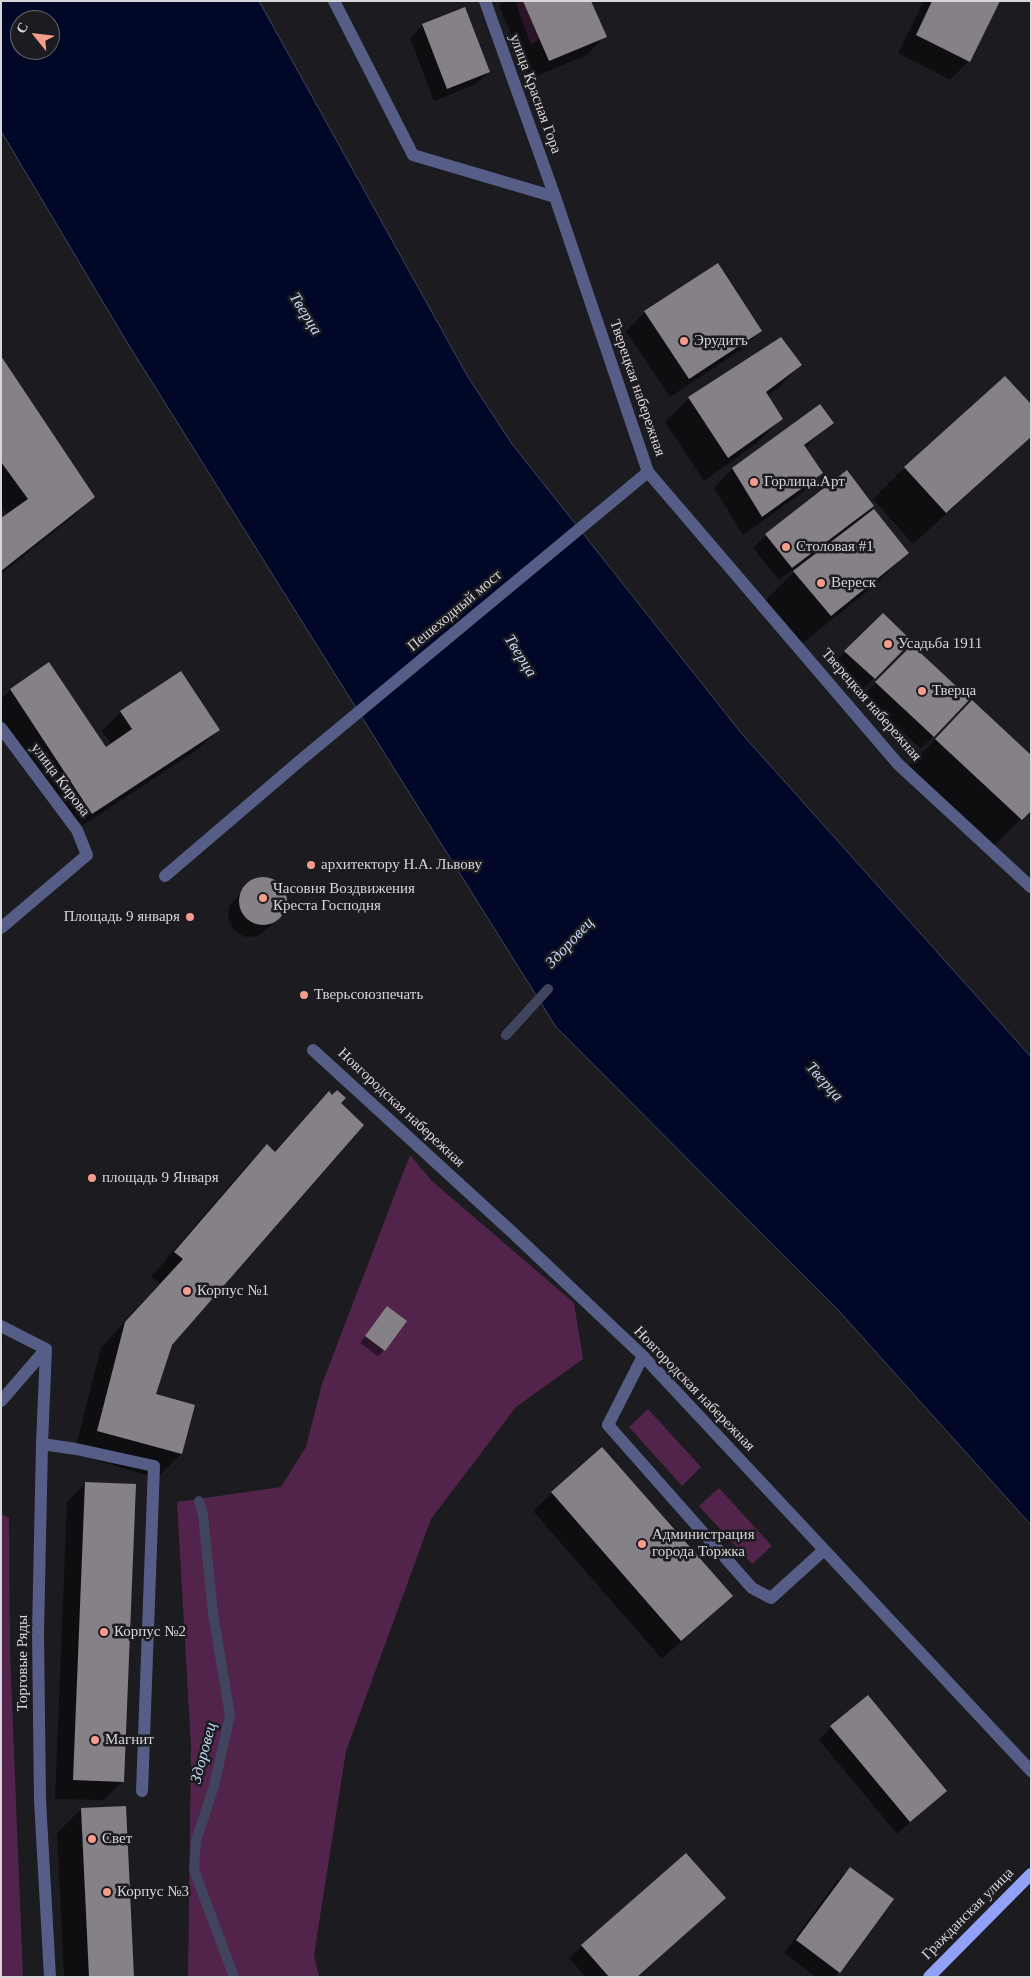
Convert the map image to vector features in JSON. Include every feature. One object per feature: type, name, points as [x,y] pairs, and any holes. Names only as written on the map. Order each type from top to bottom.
[{"type":"main road","name":"Гражданская улица","points":[[929,1977],[1031,1874]]},
{"type":"street","points":[[334,1],[413,155],[555,197]]},
{"type":"street","name":"улица Красная Гора","points":[[485,1],[555,197]]},
{"type":"street","name":"Тверецкая набережная","points":[[555,197],[648,472],[898,764],[1031,887]]},
{"type":"street","name":"Пешеходный мост","points":[[164,876],[648,472]]},
{"type":"street","name":"улица Кирова","points":[[1,728],[77,830],[87,855],[1,928]]},
{"type":"street","name":"Новгородская набережная","points":[[313,1050],[513,1233],[643,1356],[1031,1771]]},
{"type":"street","points":[[1,1326],[46,1349],[1,1401]]},
{"type":"street","name":"Торговые Ряды","points":[[46,1349],[38,1633],[40,1800],[50,1977]]},
{"type":"street","points":[[643,1356],[608,1425],[752,1588],[771,1598],[824,1550]]},
{"type":"street","points":[[42,1444],[76,1449],[154,1466],[142,1790]]},
{"type":"shaded area","points":[[515,1],[590,1],[531,45]]},
{"type":"shaded area","points":[[410,1155],[432,1181],[574,1303],[583,1359],[516,1407],[431,1519],[346,1751],[314,1955],[319,1977],[188,1977],[191,1747],[177,1502],[281,1487],[306,1447],[322,1384]]},
{"type":"shaded area","points":[[648,1409],[701,1467],[682,1486],[629,1427]]},
{"type":"shaded area","points":[[719,1488],[772,1546],[752,1564],[699,1506]]},
{"type":"shaded area","points":[[1,1514],[9,1518],[10,1652],[23,1977],[1,1977]]},
{"type":"water","points":[[1,1],[259,1],[468,377],[512,444],[742,734],[1031,1057],[1031,1525],[839,1311],[556,1027],[125,339],[1,131]]},
{"type":"building","points":[[523,1],[591,1],[607,37],[549,61]]},
{"type":"building","points":[[932,1],[1000,1],[970,62],[916,35]]},
{"type":"building","points":[[465,7],[490,72],[447,89],[422,24]]},
{"type":"building","points":[[718,263],[762,331],[689,379],[644,311]]},
{"type":"building","points":[[781,337],[802,365],[766,392],[783,419],[728,458],[688,397]]},
{"type":"building","points":[[1,356],[95,497],[1,571],[1,518],[28,499],[1,462]]},
{"type":"building","points":[[1005,376],[1031,404],[1031,437],[946,513],[904,467]]},
{"type":"building","points":[[820,404],[834,423],[804,445],[823,473],[762,517],[732,468]]},
{"type":"building","points":[[847,470],[874,506],[792,568],[765,534]]},
{"type":"building","points":[[874,509],[909,553],[831,616],[793,571]]},
{"type":"building","points":[[883,613],[912,641],[875,679],[844,651]]},
{"type":"building","name":"Тверца","points":[[912,645],[970,699],[934,737],[875,682]]},
{"type":"building","points":[[49,662],[106,747],[132,729],[120,711],[181,671],[220,730],[92,814],[10,689]]},
{"type":"building","points":[[972,700],[1031,755],[1031,811],[1022,820],[935,739]]},
{"type":"building","name":"Часовня Воздвижения Креста Господня","points":[[263,877],[272,879],[280,884],[285,892],[287,901],[285,910],[280,918],[272,923],[263,925],[254,923],[246,918],[241,910],[239,901],[241,892],[246,884],[254,879]]},
{"type":"building","name":"Корпус №1","points":[[337,1090],[346,1098],[341,1103],[364,1125],[172,1345],[156,1394],[195,1405],[182,1454],[97,1431],[125,1322],[183,1259],[174,1252],[267,1144],[275,1152],[329,1091],[332,1095]]},
{"type":"building","points":[[387,1306],[407,1321],[385,1351],[365,1336]]},
{"type":"building","name":"Администрация города Торжка","points":[[602,1447],[733,1596],[681,1641],[551,1492]]},
{"type":"building","name":"Корпус №2","points":[[85,1482],[136,1484],[124,1782],[73,1780]]},
{"type":"building","points":[[868,1695],[947,1791],[910,1822],[830,1726]]},
{"type":"building","name":"Корпус №3","points":[[126,1806],[134,1977],[89,1977],[81,1808]]},
{"type":"building","points":[[686,1853],[726,1898],[637,1977],[609,1977],[581,1945]]},
{"type":"building","points":[[850,1867],[894,1899],[840,1973],[796,1940]]},
{"type":"waterway","name":"Здоровец","points":[[506,1035],[548,989]]},
{"type":"waterway","name":"Здоровец","points":[[199,1501],[203,1515],[213,1613],[230,1715],[214,1786],[196,1841],[194,1870],[234,1977]]},
{"type":"place","name":"Эрудитъ","points":[[684,341]]},
{"type":"place","name":"Горлица.Арт","points":[[754,482]]},
{"type":"place","name":"Столовая #1","points":[[786,547]]},
{"type":"place","name":"Вереск","points":[[821,583]]},
{"type":"place","name":"Усадьба 1911","points":[[888,644]]},
{"type":"place","name":"Тверца","points":[[922,691]]},
{"type":"place","name":"архитектору Н.А. Львову","points":[[311,865]]},
{"type":"place","name":"Часовня Воздвижения Креста Господня","points":[[263,898]]},
{"type":"place","name":"Площадь 9 января","points":[[190,917]]},
{"type":"place","name":"Тверьсоюзпечать","points":[[304,995]]},
{"type":"place","name":"площадь 9 Января","points":[[92,1178]]},
{"type":"place","name":"Корпус №1","points":[[187,1291]]},
{"type":"place","name":"Администрация города Торжка","points":[[642,1544]]},
{"type":"place","name":"Корпус №2","points":[[104,1632]]},
{"type":"place","name":"Магнит","points":[[95,1740]]},
{"type":"place","name":"Свет","points":[[92,1839]]},
{"type":"place","name":"Корпус №3","points":[[107,1892]]}]
